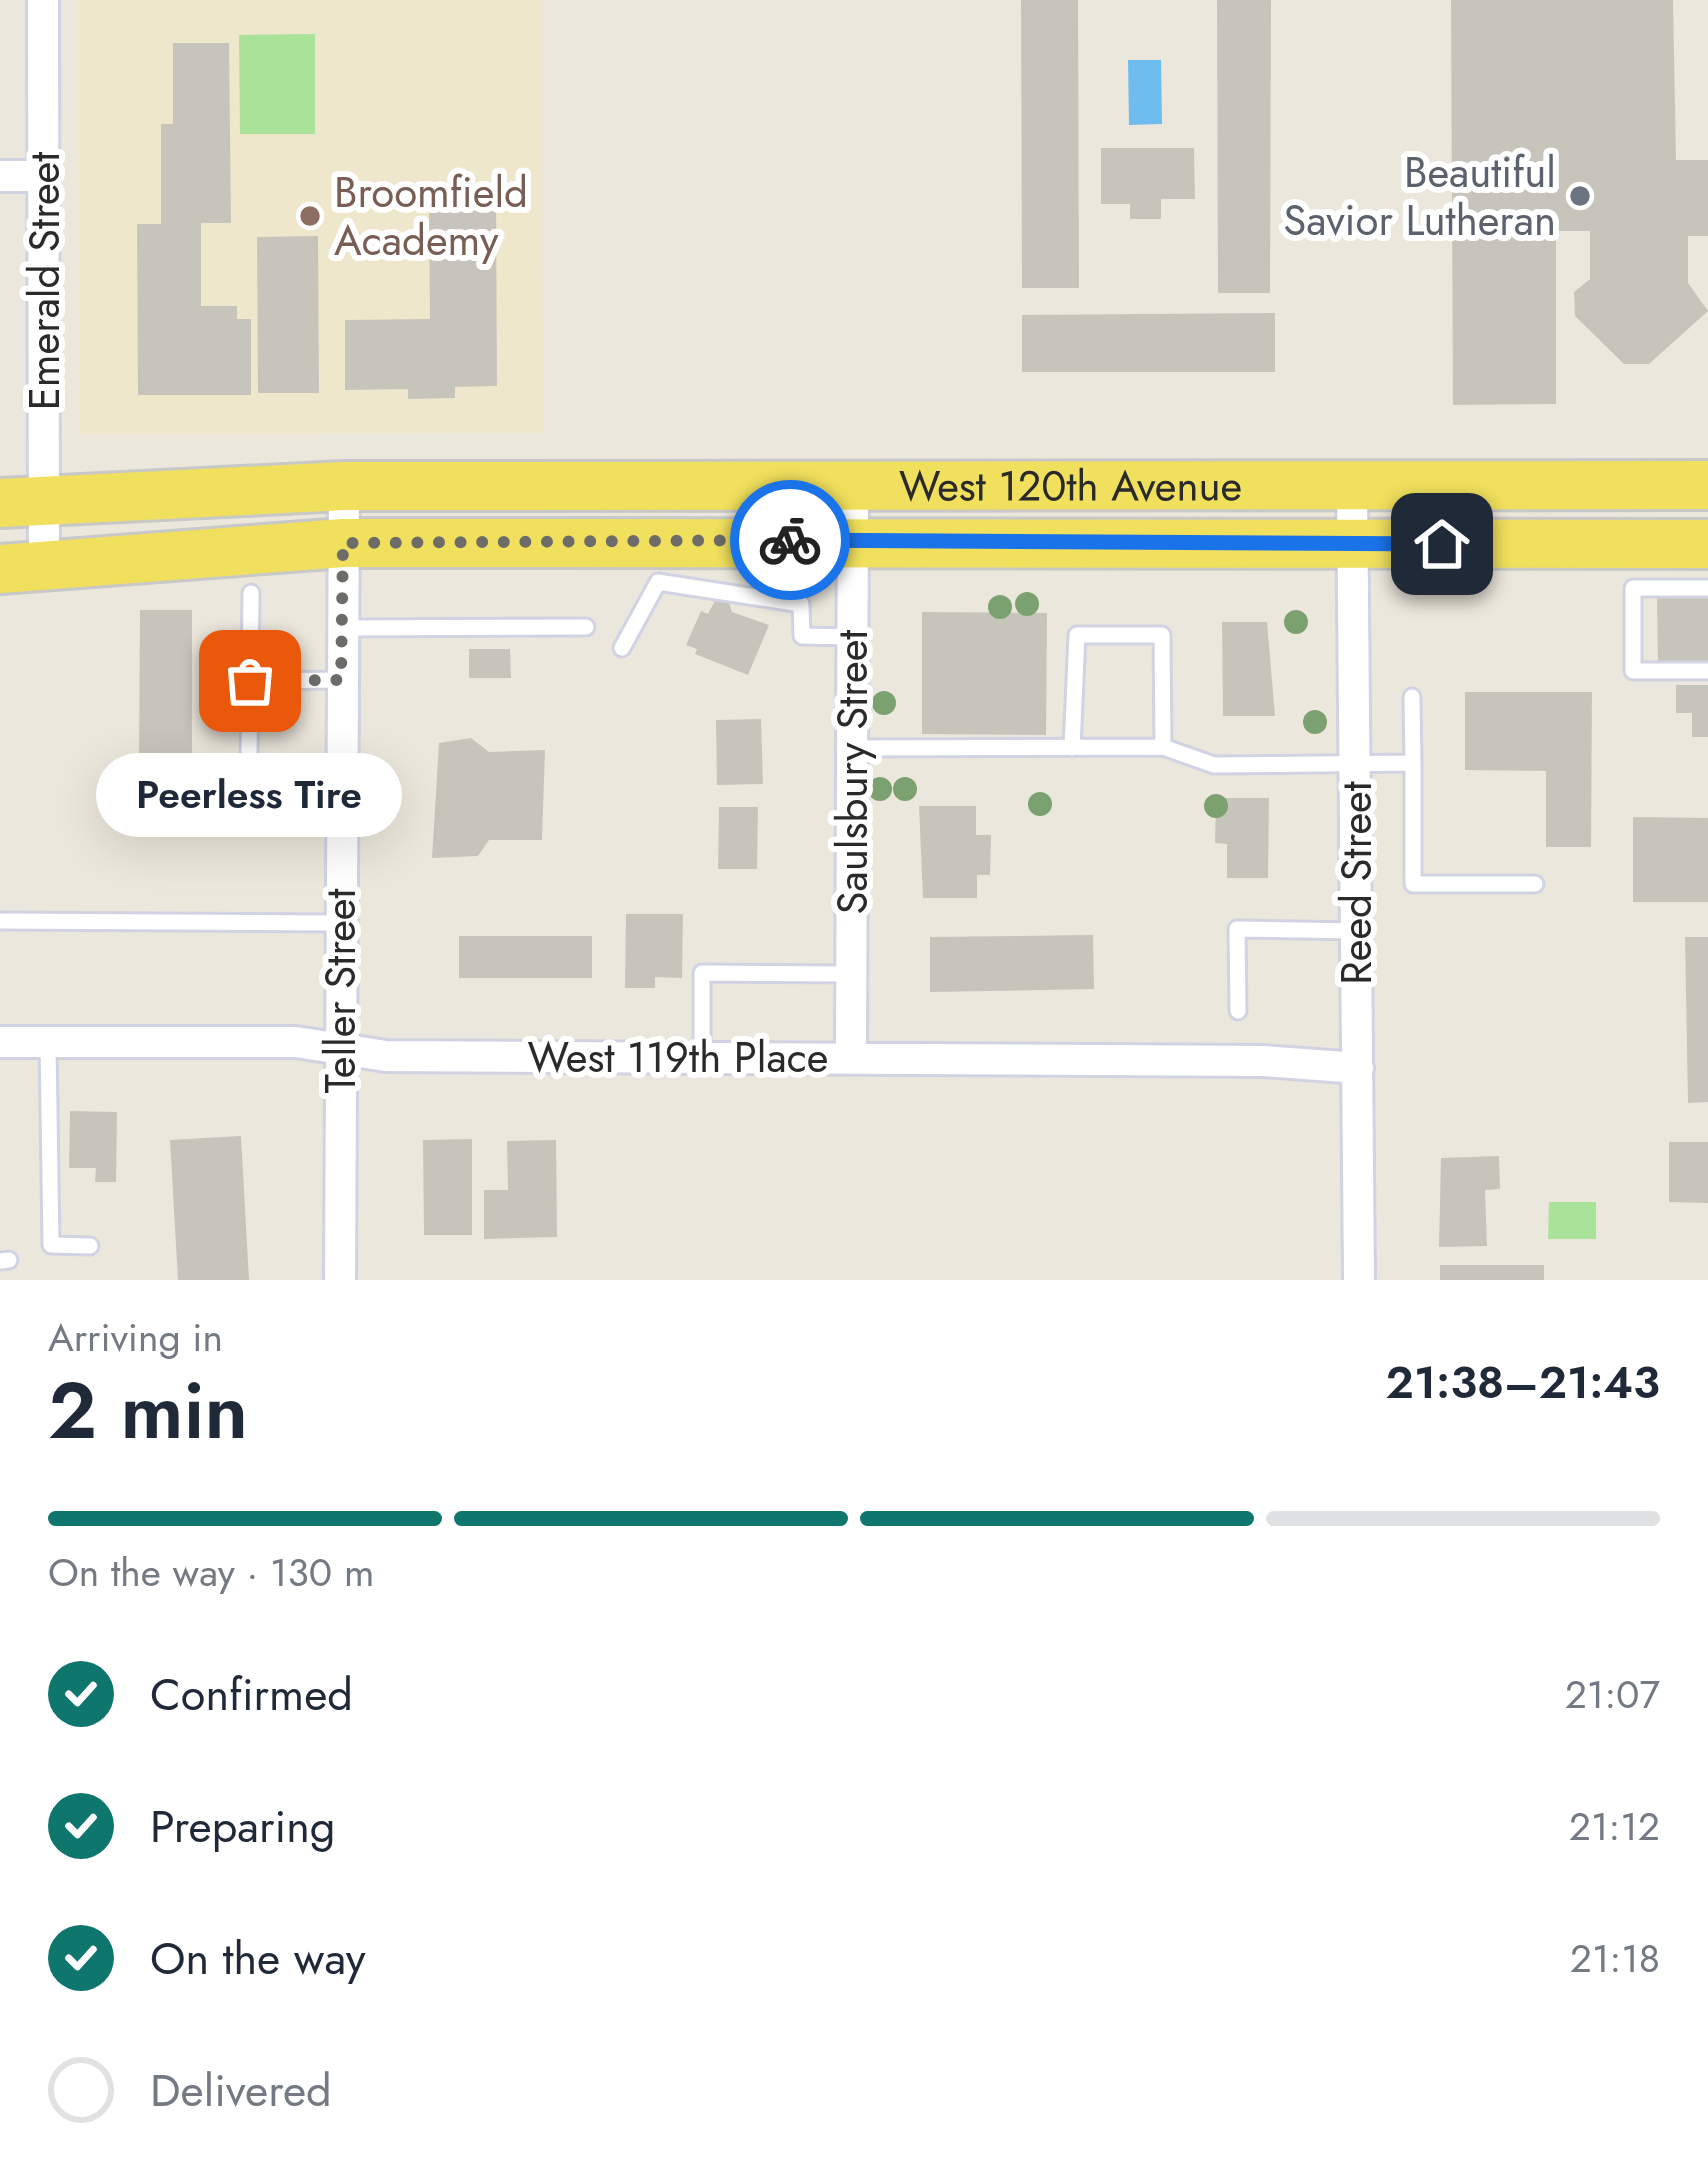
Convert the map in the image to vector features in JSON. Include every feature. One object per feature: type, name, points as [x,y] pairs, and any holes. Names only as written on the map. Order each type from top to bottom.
[{"type":"main road","name":"West 120th Avenue","points":[[22,500],[344,486],[1708,485]]},
{"type":"main road","name":"West 120th Avenue","points":[[22,566],[343,543],[1708,544]]},
{"type":"street","name":"Emerald Street","points":[[22,566],[22,500],[44,176],[43,0]]},
{"type":"street","points":[[0,176],[44,176]]},
{"type":"street","name":"Reed Street","points":[[1352,485],[1359,1280]]},
{"type":"street","name":"Teller Street","points":[[340,1280],[344,486]]},
{"type":"street","name":"Saulsbury Street","points":[[851,1058],[853,486]]},
{"type":"street","name":"West 119th Place","points":[[0,1042],[340,1047],[386,1056],[1264,1061],[1358,1068]]},
{"type":"lane","points":[[622,648],[658,582],[801,604],[802,636],[853,637]]},
{"type":"lane","points":[[1708,588],[1633,588],[1633,671],[1708,671]]},
{"type":"lane","points":[[249,754],[251,593]]},
{"type":"lane","points":[[341,628],[586,627]]},
{"type":"lane","points":[[1072,748],[1078,635],[1162,634],[1163,747]]},
{"type":"lane","points":[[250,681],[341,680]]},
{"type":"lane","points":[[1412,697],[1413,884],[1535,884]]},
{"type":"lane","points":[[853,748],[1163,747],[1214,765],[1413,763]]},
{"type":"lane","points":[[0,922],[340,923]]},
{"type":"lane","points":[[1238,1011],[1237,929],[1356,931]]},
{"type":"lane","points":[[702,1058],[702,973],[851,974]]},
{"type":"lane","points":[[48,1042],[51,1245],[90,1246]]},
{"type":"shaded area","name":"Broomfield Academy","points":[[77,0],[541,0],[543,433],[80,435]]},
{"type":"green space","points":[[315,34],[315,134],[240,134],[239,35]]},
{"type":"green space","points":[[1549,1202],[1596,1202],[1596,1239],[1548,1239]]},
{"type":"water","points":[[1128,60],[1161,60],[1162,124],[1129,125]]},
{"type":"building","points":[[1021,0],[1078,0],[1079,288],[1022,288]]},
{"type":"building","points":[[1217,0],[1271,0],[1270,293],[1218,293]]},
{"type":"building","name":"Beautiful Savior Lutheran","points":[[1451,0],[1673,0],[1676,160],[1708,160],[1708,236],[1688,236],[1688,283],[1708,311],[1649,364],[1624,364],[1575,316],[1574,292],[1590,279],[1590,231],[1556,231],[1556,404],[1453,405]]},
{"type":"building","name":"Broomfield Academy","points":[[173,43],[229,43],[231,223],[201,223],[201,306],[237,306],[237,319],[251,319],[251,395],[138,395],[137,224],[161,224],[161,124],[173,124]]},
{"type":"building","points":[[1101,148],[1194,148],[1195,199],[1161,199],[1161,219],[1130,219],[1130,204],[1101,204]]},
{"type":"building","name":"Broomfield Academy","points":[[496,200],[497,386],[455,387],[455,398],[408,399],[408,389],[345,390],[345,320],[430,319],[429,201]]},
{"type":"building","name":"Broomfield Academy","points":[[318,236],[319,393],[258,393],[257,237]]},
{"type":"building","points":[[1275,313],[1275,372],[1022,372],[1022,315]]},
{"type":"building","points":[[717,597],[729,602],[732,612],[769,625],[748,675],[695,654],[697,649],[686,645],[701,611],[708,614]]},
{"type":"building","points":[[1657,598],[1708,598],[1708,664],[1658,664]]},
{"type":"building","points":[[140,610],[192,610],[192,767],[139,767]]},
{"type":"building","points":[[922,612],[1047,613],[1046,735],[922,734]]},
{"type":"building","points":[[1222,622],[1267,622],[1275,716],[1223,716]]},
{"type":"building","points":[[469,649],[510,649],[511,678],[469,678]]},
{"type":"building","points":[[1676,685],[1708,685],[1708,737],[1692,737],[1692,713],[1676,713]]},
{"type":"building","points":[[1465,692],[1592,692],[1591,847],[1546,847],[1546,771],[1465,770]]},
{"type":"building","points":[[761,719],[763,784],[717,785],[716,720]]},
{"type":"building","points":[[471,738],[489,752],[545,750],[542,840],[489,840],[478,856],[432,858],[439,743]]},
{"type":"building","points":[[1216,798],[1269,798],[1268,878],[1227,878],[1227,844],[1215,843]]},
{"type":"building","points":[[919,806],[976,806],[976,835],[991,835],[990,875],[977,875],[977,898],[923,898]]},
{"type":"building","points":[[719,807],[758,807],[757,869],[718,869]]},
{"type":"building","points":[[1633,817],[1708,818],[1708,902],[1633,902]]},
{"type":"building","points":[[626,914],[683,914],[682,978],[655,977],[655,988],[625,988]]},
{"type":"building","points":[[1093,935],[1094,989],[930,992],[930,937]]},
{"type":"building","points":[[459,936],[592,936],[592,978],[459,978]]},
{"type":"building","points":[[1685,937],[1708,937],[1708,1102],[1688,1103]]},
{"type":"building","points":[[70,1111],[117,1112],[116,1182],[95,1182],[96,1168],[69,1168]]},
{"type":"building","points":[[241,1136],[249,1280],[178,1280],[170,1140]]},
{"type":"building","points":[[472,1139],[472,1235],[424,1235],[423,1140]]},
{"type":"building","points":[[556,1140],[557,1237],[484,1239],[484,1190],[508,1190],[507,1141]]},
{"type":"building","points":[[1669,1142],[1708,1142],[1708,1203],[1669,1202]]},
{"type":"building","points":[[1499,1156],[1500,1189],[1485,1190],[1487,1246],[1439,1247],[1441,1158]]},
{"type":"building","points":[[1440,1265],[1544,1265],[1544,1280],[1440,1280]]},
{"type":"way so far","points":[[250,681],[341,680],[343,543],[790,540]]},
{"type":"place","name":"Beautiful Savior Lutheran","points":[[1580,196]]},
{"type":"place","name":"Broomfield Academy","points":[[310,216]]},
{"type":"place","name":"Peerless Tire","points":[[250,681]]},
{"type":"route","points":[[790,540],[1442,544]]}]
